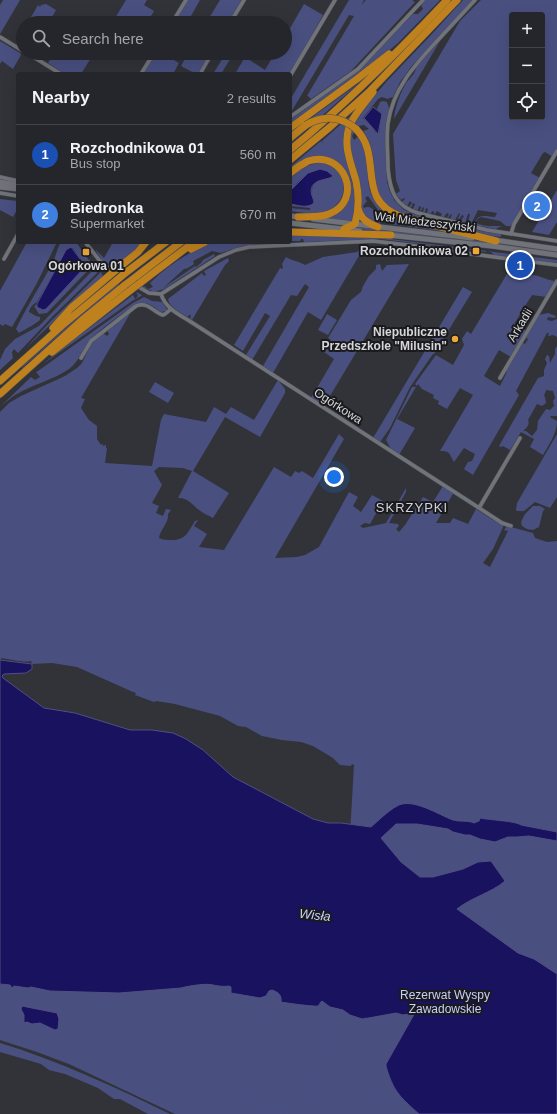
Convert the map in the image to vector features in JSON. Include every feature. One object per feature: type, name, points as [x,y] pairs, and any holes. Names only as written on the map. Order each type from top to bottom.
[{"type":"highway","points":[[292,148],[359,89],[447,0]]},
{"type":"highway","points":[[292,158],[346,112],[388,73],[457,0]]},
{"type":"highway","points":[[292,127],[411,38]]},
{"type":"highway","points":[[378,227],[364,220],[360,215],[357,189],[348,153],[347,135],[354,118],[388,73]]},
{"type":"highway","points":[[292,136],[306,125],[318,119],[333,118],[346,122],[356,129],[364,139],[368,150],[373,191],[380,203],[388,210],[402,217],[496,241]]},
{"type":"highway","points":[[292,172],[306,162],[323,160],[331,162],[339,168],[347,182],[346,198],[337,210],[326,215],[298,217]]},
{"type":"highway","points":[[344,229],[355,224],[358,208]]},
{"type":"highway","points":[[292,232],[390,235]]},
{"type":"highway","points":[[41,344],[71,308],[138,252],[144,244]]},
{"type":"highway","points":[[0,381],[41,344],[124,274],[163,244]]},
{"type":"highway","points":[[0,394],[82,320],[178,244]]},
{"type":"highway","points":[[25,371],[71,338],[191,244]]},
{"type":"highway","points":[[165,264],[201,244]]},
{"type":"main road","points":[[0,182],[16,185]]},
{"type":"main road","points":[[0,187],[16,189]]},
{"type":"main road","name":"Wał Miedzeszyński","points":[[292,216],[557,249]]},
{"type":"main road","name":"Wał Miedzeszyński","points":[[292,223],[485,245],[557,255]]},
{"type":"street","points":[[176,16],[186,0]]},
{"type":"street","points":[[234,16],[244,0]]},
{"type":"street","points":[[292,73],[335,0]]},
{"type":"street","points":[[292,116],[358,69],[423,0]]},
{"type":"street","points":[[475,0],[414,65],[398,90],[392,105],[387,129],[390,187],[399,202],[411,211],[472,227],[557,241]]},
{"type":"street","points":[[0,37],[16,47]]},
{"type":"street","points":[[38,60],[58,72]]},
{"type":"street","points":[[142,72],[150,60]]},
{"type":"street","points":[[201,72],[208,60]]},
{"type":"street","points":[[511,234],[514,224],[557,151]]},
{"type":"street","points":[[0,177],[16,181]]},
{"type":"street","points":[[0,193],[16,196]]},
{"type":"street","points":[[4,258],[16,237]]},
{"type":"street","name":"Wał Miedzeszyński","points":[[161,294],[219,257],[236,250],[257,247],[379,241],[557,265]]},
{"type":"street","points":[[87,244],[100,261],[110,269],[146,292],[161,294]]},
{"type":"street","name":"Arkadii","points":[[500,378],[557,281]]},
{"type":"street","name":"Ogórkowa","points":[[161,294],[171,309],[504,524],[511,526]]},
{"type":"street","points":[[81,358],[91,341],[136,306],[141,304],[147,305],[163,315],[171,309]]},
{"type":"street","points":[[479,508],[520,438]]},
{"type":"green space","points":[[3,0],[20,0],[0,34],[0,5]]},
{"type":"green space","points":[[126,0],[147,0],[144,5],[154,11],[151,16],[116,16]]},
{"type":"green space","points":[[188,0],[200,0],[191,16],[178,16]]},
{"type":"green space","points":[[220,0],[242,0],[233,16],[210,16]]},
{"type":"green space","points":[[349,0],[364,0],[361,5],[366,0],[412,0],[415,2],[351,71],[311,99],[307,96],[354,16],[349,15],[292,111],[292,97]]},
{"type":"green space","points":[[425,0],[440,0],[398,43],[379,59],[292,123],[292,119],[357,71],[413,14],[418,14],[423,9],[421,5]]},
{"type":"green space","points":[[463,0],[473,0],[411,67],[400,82],[393,97],[388,99],[382,97],[378,99],[363,118],[372,126],[375,132],[379,133],[382,114],[377,109],[380,102],[387,102],[389,108],[385,133],[387,182],[394,200],[403,209],[413,214],[481,231],[501,234],[501,237],[484,235],[410,216],[393,209],[383,200],[378,191],[370,144],[363,131],[369,129],[364,125],[358,126],[352,136],[354,140],[359,136],[364,149],[367,161],[369,187],[375,202],[383,210],[394,217],[418,225],[454,233],[391,224],[386,216],[378,210],[368,196],[365,198],[367,201],[363,206],[364,208],[370,207],[373,209],[377,214],[376,219],[379,221],[383,218],[385,220],[383,223],[371,222],[361,212],[349,138],[354,123],[387,81]]},
{"type":"green space","points":[[481,0],[557,0],[557,150],[553,157],[545,152],[543,153],[531,173],[540,178],[511,226],[506,226],[500,221],[481,217],[477,219],[482,216],[495,217],[497,213],[478,210],[471,224],[468,223],[470,214],[468,214],[465,223],[460,222],[464,216],[462,215],[457,221],[460,214],[459,213],[455,220],[450,219],[451,214],[447,218],[449,214],[447,213],[444,217],[440,217],[442,214],[437,211],[434,215],[434,212],[432,211],[431,214],[427,213],[428,209],[426,208],[425,212],[423,212],[423,207],[421,211],[421,207],[419,206],[418,210],[413,209],[415,204],[413,203],[411,208],[409,207],[412,203],[410,201],[407,206],[402,202],[405,199],[404,198],[401,200],[396,194],[400,191],[396,180],[393,134],[460,21]]},
{"type":"green space","points":[[46,4],[56,10],[53,16],[32,16],[38,5],[40,7],[41,5]]},
{"type":"green space","points":[[304,4],[323,15],[291,72],[236,72],[243,60],[250,60],[265,70],[271,60],[292,60],[292,25]]},
{"type":"green space","points":[[0,41],[16,51],[16,60],[18,60],[13,69],[2,61],[0,64]]},
{"type":"green space","points":[[440,41],[394,119],[398,101],[406,83],[414,73],[416,67]]},
{"type":"green space","points":[[50,60],[90,60],[82,72],[62,72],[48,63]]},
{"type":"green space","points":[[152,60],[174,60],[179,63],[174,72],[144,72]]},
{"type":"green space","points":[[184,60],[207,60],[199,72],[192,72],[181,66]]},
{"type":"green space","points":[[222,60],[230,60],[222,72],[214,72]]},
{"type":"green space","points":[[359,83],[292,142],[292,139],[307,121]]},
{"type":"green space","points":[[357,110],[351,118],[348,167],[355,199],[353,221],[323,218],[337,212],[349,183],[325,158],[292,169],[292,165],[321,141],[323,143],[322,141]]},
{"type":"green space","points":[[322,162],[331,165],[342,177],[344,184],[340,199],[335,206],[327,211],[318,213],[292,211],[292,208],[310,210],[310,208],[292,206],[292,204],[306,206],[314,201],[312,188],[315,183],[333,176],[327,171],[308,173],[292,189],[292,175],[306,166]]},
{"type":"green space","points":[[557,190],[557,222],[549,235],[532,232]]},
{"type":"green space","points":[[0,199],[16,201],[16,212],[13,217],[0,210]]},
{"type":"green space","points":[[477,219],[476,222],[481,225],[502,226],[496,229],[501,230],[475,225],[475,221]]},
{"type":"green space","points":[[358,227],[500,243],[500,245],[365,230]]},
{"type":"green space","points":[[292,235],[373,237],[486,252],[458,250],[439,246],[380,239],[304,242],[303,239],[301,239],[300,241],[292,241]]},
{"type":"green space","points":[[26,244],[56,244],[37,283],[12,327],[5,324],[3,326],[0,324],[0,291]]},
{"type":"green space","points":[[60,244],[77,244],[88,259],[94,264],[47,313],[39,314],[34,306],[37,305],[37,307],[44,310],[84,265],[73,248],[68,248],[37,302],[29,310],[29,312],[40,317],[40,320],[19,333],[16,329],[53,262]]},
{"type":"green space","points":[[112,244],[141,244],[119,263],[116,259],[113,263],[115,268],[113,269],[102,260],[96,250],[104,258]]},
{"type":"green space","points":[[210,244],[267,244],[243,246],[221,253],[212,251],[193,261],[194,264],[184,269],[163,288],[195,266],[196,267],[203,260],[214,254],[215,256],[164,289],[154,292],[143,287],[144,286],[148,289],[153,287],[150,283],[172,264]]},
{"type":"green space","points":[[360,249],[363,249],[321,320],[308,312],[273,373],[263,366],[309,287],[305,284],[297,296],[291,295],[252,360],[246,355],[270,316],[265,313],[243,351],[234,345],[280,268],[282,269],[282,264],[286,257],[305,265],[323,257],[357,252]]},
{"type":"green space","points":[[486,251],[557,260],[557,263],[494,255],[491,252]]},
{"type":"green space","points":[[228,258],[229,261],[225,265],[192,320],[190,319],[191,315],[188,317],[176,310],[171,305],[168,299],[202,273],[204,276],[206,275],[204,271]]},
{"type":"green space","points":[[380,264],[382,271],[387,265],[409,264],[324,406],[311,398],[334,359],[324,352],[331,340],[328,338],[351,300],[361,292],[369,276],[376,269],[376,265]]},
{"type":"green space","points":[[97,266],[100,269],[96,274],[18,353],[14,349],[12,352],[13,358],[0,370],[0,360],[5,349],[15,339],[39,326]]},
{"type":"green space","points":[[511,267],[528,267],[528,272],[534,269],[531,275],[555,281],[546,297],[532,295],[514,324],[526,331],[511,357],[499,350],[484,376],[500,386],[506,374],[507,368],[523,343],[525,344],[528,339],[526,338],[527,334],[538,315],[548,313],[556,316],[555,318],[548,317],[547,320],[552,321],[557,319],[557,337],[553,335],[548,336],[549,333],[547,333],[516,391],[519,395],[473,475],[464,469],[468,462],[472,461],[475,454],[464,448],[454,462],[448,452],[440,451],[473,395],[460,388],[447,409],[438,404],[439,401],[433,398],[434,395],[422,389],[418,384],[417,386],[415,384],[436,355],[453,365],[464,345],[462,339],[467,331],[471,334]]},
{"type":"green space","points":[[103,270],[108,273],[104,271],[101,272],[103,277],[75,301],[26,348],[50,322]]},
{"type":"green space","points":[[118,284],[119,285],[22,368],[62,331]]},
{"type":"green space","points":[[463,287],[472,292],[434,354],[410,387],[390,428],[380,442],[373,438]]},
{"type":"green space","points":[[136,292],[142,295],[43,364],[133,295],[135,299],[138,296]]},
{"type":"green space","points":[[144,297],[152,301],[162,302],[167,309],[166,311],[161,312],[148,303],[138,304],[131,308],[116,318],[90,340],[73,366],[57,376],[17,394],[0,407],[31,377],[35,380],[40,377],[36,372],[133,303]]},
{"type":"green space","name":"Rezerwat Wyspy Zawadowskie","points":[[131,312],[81,398],[85,399],[81,408],[89,420],[97,426],[97,439],[101,445],[106,445],[105,463],[152,466],[161,420],[164,414],[206,422],[214,407],[226,414],[231,407],[254,420],[278,380],[285,389],[285,393],[260,437],[225,417],[193,471],[229,493],[213,518],[187,500],[178,498],[192,471],[183,468],[159,467],[154,471],[162,485],[152,503],[159,506],[156,513],[163,516],[166,509],[171,510],[159,538],[164,540],[181,539],[186,535],[195,521],[198,520],[194,526],[207,534],[199,547],[224,550],[274,467],[291,477],[295,471],[299,473],[302,471],[313,478],[339,434],[344,439],[275,558],[305,555],[319,547],[349,492],[358,497],[353,506],[361,512],[372,495],[383,501],[370,524],[365,523],[360,526],[363,528],[386,523],[406,488],[406,492],[389,523],[398,524],[399,526],[396,529],[399,532],[423,497],[433,502],[443,486],[454,492],[436,523],[450,523],[453,518],[468,524],[476,509],[504,525],[493,549],[483,563],[490,567],[508,531],[504,530],[507,526],[533,533],[535,538],[547,542],[557,541],[557,1114],[175,1114],[69,1064],[0,1040],[0,937],[343,957],[354,765],[340,765],[333,758],[313,746],[301,742],[262,736],[246,727],[238,726],[220,716],[175,704],[154,702],[135,695],[136,693],[77,667],[52,663],[32,664],[31,661],[2,658],[0,660],[0,412],[9,403],[21,396],[65,376],[77,368],[82,363],[91,344],[103,333],[107,336],[109,334],[107,330]]},
{"type":"green space","points":[[327,314],[337,320],[328,335],[318,330]]},
{"type":"green space","points":[[557,346],[557,416],[550,417],[557,421],[557,426],[550,443],[543,455],[530,447],[534,439],[521,432],[510,450],[503,446],[499,446],[538,378],[544,376],[544,370],[547,363],[545,359],[547,355],[549,356],[550,363],[555,354],[555,349]],"holes":[[[546,390],[553,391],[555,398],[553,401],[554,406],[550,410],[546,409],[538,421],[537,430],[532,436],[526,431],[523,431],[528,426],[528,420],[537,404],[542,406],[546,403],[544,396]]]},
{"type":"green space","points":[[155,382],[174,393],[168,403],[149,392]]},
{"type":"green space","points":[[412,387],[416,387],[397,419],[415,428],[399,455],[392,451],[386,440]]},
{"type":"green space","points":[[557,434],[557,497],[550,508],[535,502],[524,511],[517,511],[517,503]]},
{"type":"green space","points":[[533,506],[540,506],[545,509],[543,511],[539,527],[533,530],[522,526],[521,522],[525,514]]},
{"type":"green space","points":[[0,1043],[44,1058],[86,1075],[170,1114],[148,1114],[120,1099],[114,1099],[98,1088],[65,1074],[49,1070],[41,1064],[0,1052]]},
{"type":"water","points":[[373,107],[382,114],[378,134],[364,118]]},
{"type":"water","points":[[320,169],[327,171],[333,176],[314,184],[311,191],[314,203],[308,206],[292,204],[292,189],[308,173]]},
{"type":"water","points":[[71,247],[83,263],[84,268],[46,309],[43,310],[37,307],[37,304],[66,250]]},
{"type":"water","name":"Wisła","points":[[0,660],[32,664],[32,669],[26,673],[4,674],[2,676],[44,708],[75,713],[130,730],[152,730],[173,733],[203,750],[233,777],[313,819],[328,823],[341,823],[371,827],[397,806],[410,804],[418,805],[456,821],[474,823],[479,821],[480,818],[514,822],[521,825],[557,832],[557,841],[529,836],[508,837],[495,842],[453,832],[448,829],[417,824],[396,824],[381,838],[401,862],[420,877],[433,877],[463,869],[478,862],[491,861],[505,881],[494,889],[469,901],[457,909],[518,953],[534,959],[557,974],[557,1114],[419,1114],[398,1093],[391,1082],[386,1066],[416,1011],[412,1007],[410,1008],[408,1014],[403,1015],[396,1013],[363,1019],[350,1015],[343,1010],[330,1007],[322,1001],[318,1006],[281,1002],[281,997],[279,994],[272,990],[269,991],[266,996],[260,998],[231,993],[231,987],[229,986],[210,984],[119,993],[50,991],[31,987],[14,986],[12,988],[10,985],[0,984]]},
{"type":"water","points":[[22,1006],[57,1013],[59,1019],[58,1029],[55,1030],[40,1023],[24,1023],[24,1015],[21,1009]]},
{"type":"waterway","points":[[248,1052],[251,1038],[268,1012],[269,1006],[277,993]]},
{"type":"waterway","points":[[322,1041],[317,1022],[323,1010],[326,1015],[329,1028],[324,1060]]},
{"type":"waterway","points":[[365,1018],[387,1027]]},
{"type":"waterway","points":[[314,1106],[316,1090],[323,1069],[322,1065]]},
{"type":"waterway","points":[[218,1068],[234,1091]]},
{"type":"waterway","points":[[299,1107],[301,1100],[313,1079]]},
{"type":"waterway","points":[[390,1114],[378,1100],[375,1086],[379,1081],[388,1085],[392,1083]]},
{"type":"waterway","points":[[260,1104],[271,1092],[279,1094],[284,1098]]},
{"type":"waterway","points":[[239,1096],[244,1100],[267,1106],[282,1114]]},
{"type":"waterway","points":[[285,1114],[294,1109]]},
{"type":"place","name":"Biedronka","points":[[537,206]]},
{"type":"place","name":"Rozchodnikowa 02","points":[[476,251]]},
{"type":"place","name":"Ogórkowa 01","points":[[86,252]]},
{"type":"place","name":"Rozchodnikowa 01","points":[[520,265]]},
{"type":"place","name":"Niepubliczne Przedszkole \"Milusin\"","points":[[455,339]]},
{"type":"district","name":"SKRZYPKI","points":[[412,507]]}]
